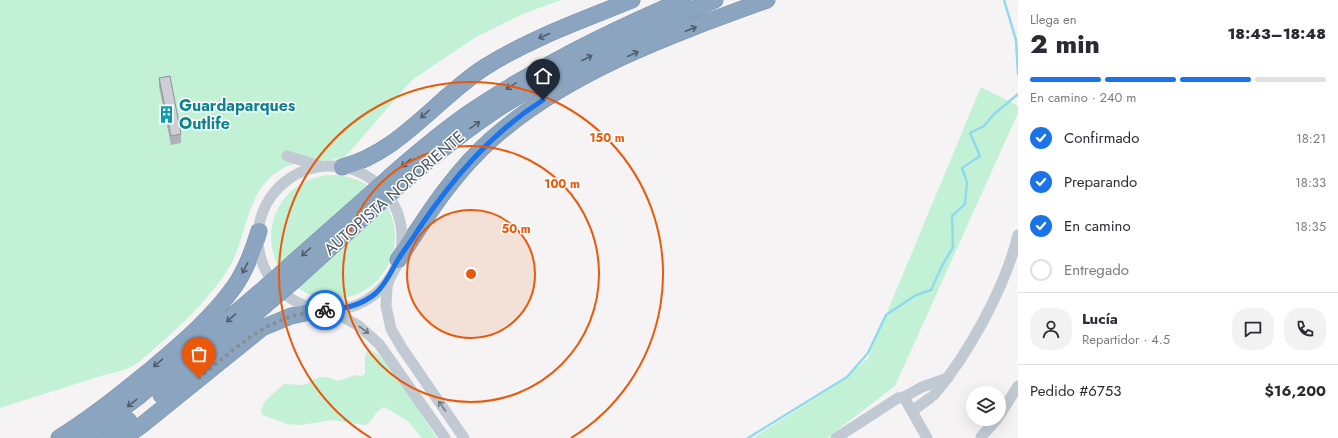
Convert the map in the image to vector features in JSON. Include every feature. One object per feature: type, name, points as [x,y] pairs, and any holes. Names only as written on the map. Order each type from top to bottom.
[{"type":"highway","points":[[342,167],[368,158],[388,145],[448,94],[486,66],[537,39],[632,0]]},
{"type":"highway","name":"AUTOPISTA NORORIENTE","points":[[106,438],[158,398],[265,297],[396,180],[453,125],[528,76],[596,39],[683,0]]},
{"type":"highway","name":"AUTOPISTA NORORIENTE","points":[[396,180],[517,97],[589,57],[715,0]]},
{"type":"highway","points":[[398,260],[439,200],[466,166],[492,139],[534,106],[582,78],[637,52],[684,31],[767,0]]},
{"type":"highway","points":[[59,438],[93,416],[123,392],[185,340],[214,312],[243,272],[252,253],[258,231]]},
{"type":"highway","name":"AUTOPISTA NORORIENTE","points":[[82,438],[138,397],[265,297]]},
{"type":"highway","points":[[123,438],[142,425],[262,328],[291,316],[330,310]]},
{"type":"street","points":[[287,156],[320,167]]},
{"type":"street","points":[[446,438],[379,344],[359,326],[330,310],[301,304],[288,296],[277,286],[268,274],[262,261],[258,241],[258,231],[262,213],[274,192],[290,178],[310,169],[320,167],[342,167],[358,172],[372,180],[381,187],[391,201],[400,227],[401,249],[387,288],[386,306],[391,330],[464,438]]},
{"type":"street","points":[[912,410],[932,396],[949,377],[994,299],[1015,253],[1018,235]]},
{"type":"street","points":[[330,310],[354,306],[365,301],[379,290],[391,276]]},
{"type":"street","points":[[836,438],[898,398],[904,397],[922,387],[949,377]]},
{"type":"street","points":[[1006,405],[1018,386]]},
{"type":"street","points":[[904,397],[927,438]]},
{"type":"street","points":[[981,437],[991,426]]},
{"type":"green space","points":[[0,0],[561,0],[525,13],[476,37],[412,80],[346,156],[338,159],[290,165],[270,177],[254,200],[236,254],[223,277],[206,299],[187,319],[136,364],[123,370],[0,408]]},
{"type":"green space","points":[[981,87],[1018,106],[1018,113],[895,386],[827,438],[753,438],[838,384],[868,358]]},
{"type":"green space","points":[[333,175],[345,176],[357,180],[368,185],[377,193],[385,202],[390,213],[394,225],[394,249],[390,261],[385,272],[377,281],[368,289],[357,294],[345,298],[333,299],[321,298],[309,294],[298,289],[289,281],[281,272],[276,261],[272,249],[271,237],[272,225],[276,213],[281,202],[289,193],[298,185],[309,180],[321,176]]},
{"type":"green space","points":[[370,350],[377,354],[396,375],[437,438],[422,438],[408,421],[384,407],[378,411],[368,424],[365,425],[332,420],[301,425],[287,424],[263,415],[261,410],[265,401],[284,384],[304,385],[321,377],[339,381],[355,375],[362,376],[365,374],[365,357],[367,351]]},
{"type":"building","name":"Guardaparques Outlife","points":[[170,76],[181,134],[171,136],[159,78]]},
{"type":"waterway","points":[[1004,0],[1016,40],[1018,74]]},
{"type":"waterway","points":[[748,438],[847,377],[868,353],[886,315],[916,295],[931,290],[953,247],[952,216],[965,204],[967,182],[962,168],[980,156],[970,133],[984,126],[993,115],[1018,94]]},
{"type":"way so far","points":[[199,378],[262,328],[291,316],[325,310]]},
{"type":"place","name":"Guardaparques Outlife","points":[[166,114]]},
{"type":"route","points":[[325,310],[342,309],[354,306],[365,301],[384,286],[391,276],[398,260],[428,214],[454,180],[492,139],[543,100]]}]
